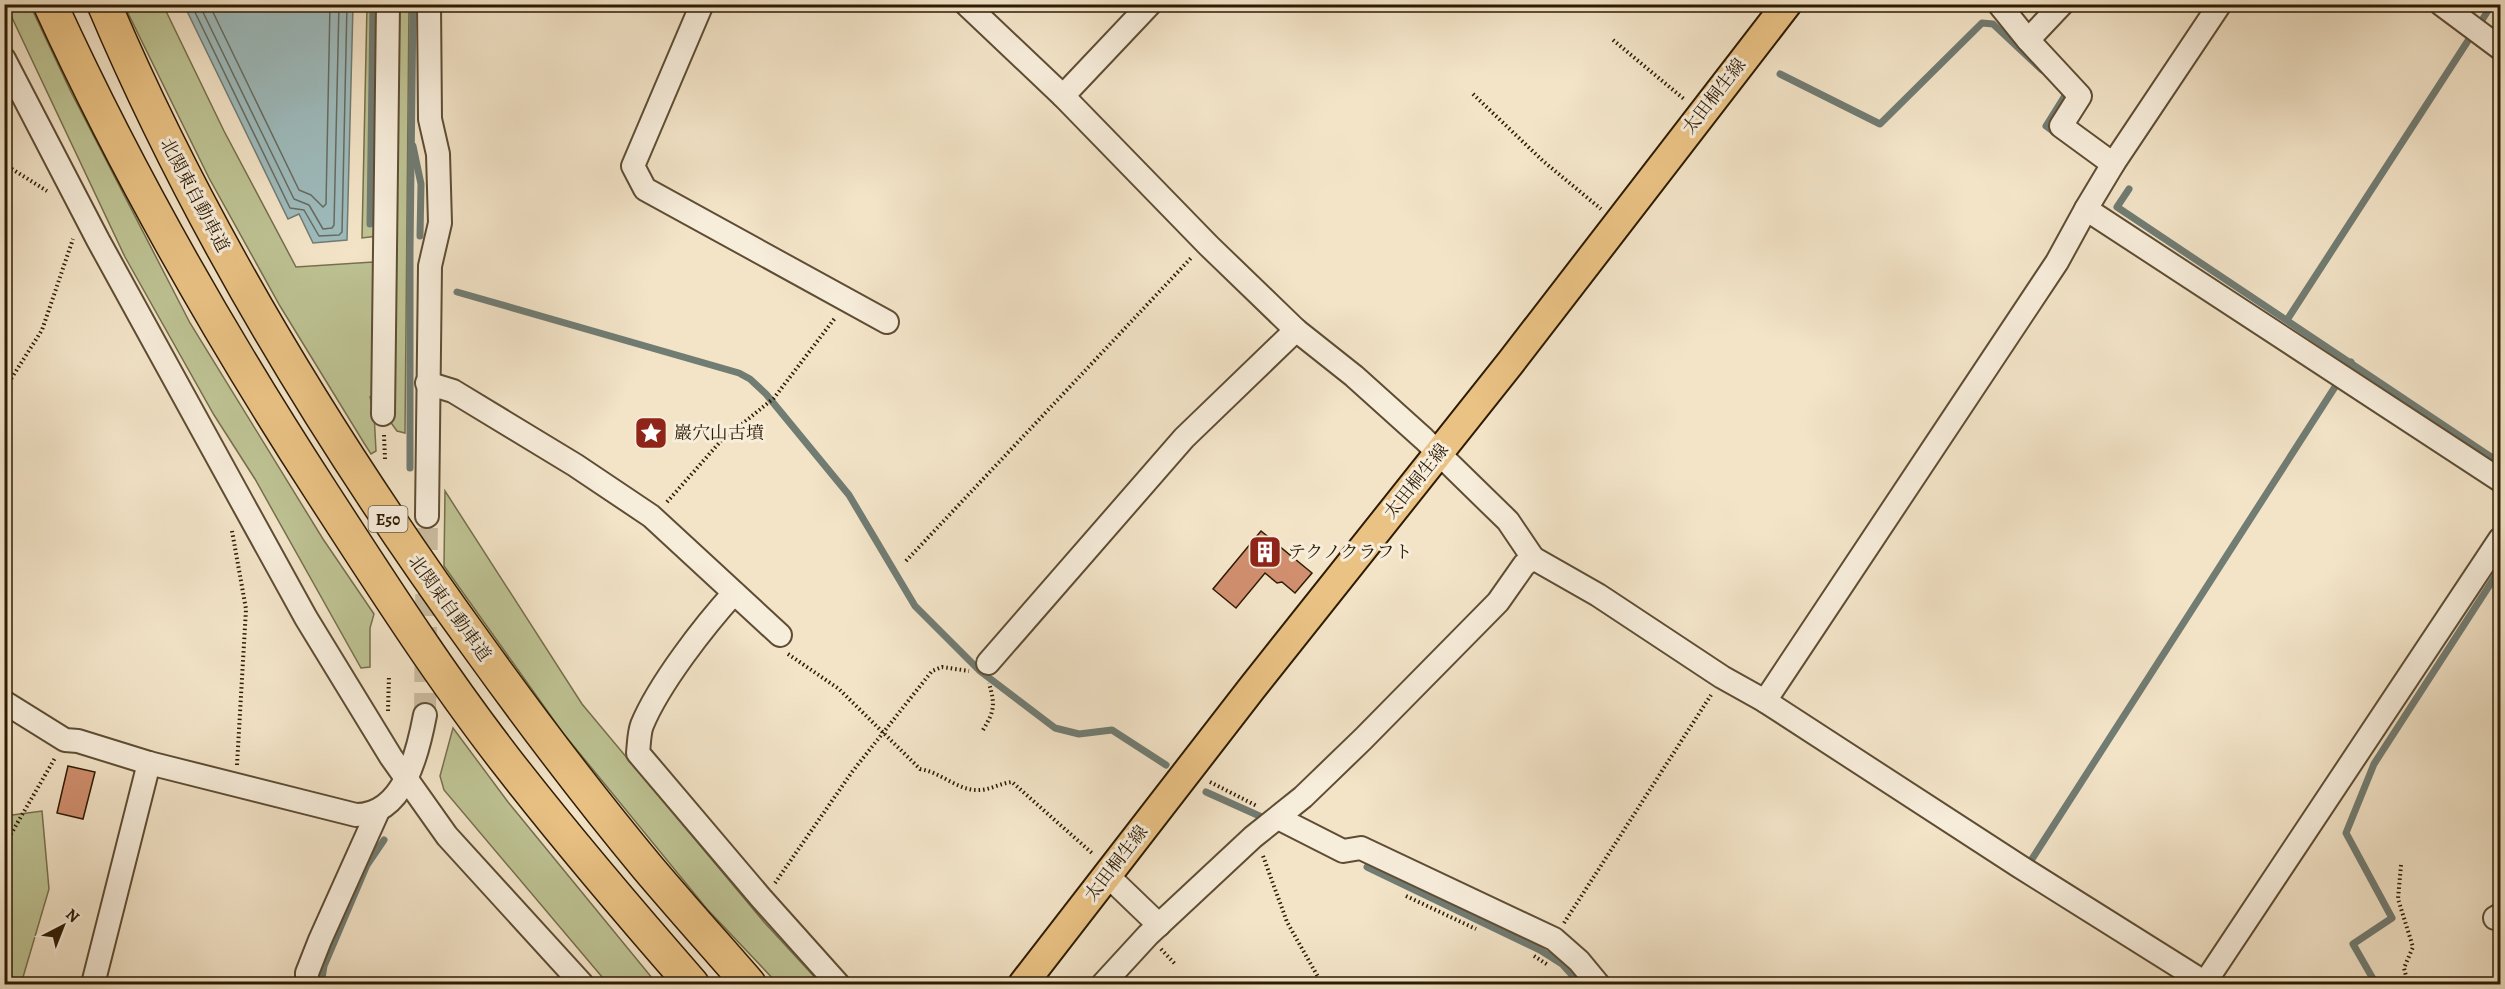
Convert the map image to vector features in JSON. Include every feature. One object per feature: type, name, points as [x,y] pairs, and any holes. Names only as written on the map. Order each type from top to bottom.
[{"type":"highway","name":"E50","points":[[50,4],[95,102],[185,270],[287,439],[392,601],[506,761],[616,896],[693,984]]},
{"type":"highway","name":"北関東自動車道","points":[[104,4],[135,79],[222,247],[320,414],[417,563],[541,734],[648,867],[749,984]]},
{"type":"main road","name":"太田桐生線","points":[[1023,984],[1104,868],[1438,453],[1781,7]]},
{"type":"street","points":[[383,414],[388,4]]},
{"type":"street","points":[[427,516],[430,266],[440,223],[438,154],[430,119],[429,4]]},
{"type":"street","points":[[702,4],[633,166],[645,189],[887,322]]},
{"type":"street","points":[[966,4],[1063,96],[1209,246],[1296,330],[1354,376],[1508,521],[1533,558],[1598,595],[1722,677],[1765,701],[2205,984],[2500,539]]},
{"type":"street","points":[[1063,96],[1150,4]]},
{"type":"street","points":[[1999,4],[2028,40],[2080,96],[2061,126],[2113,164]]},
{"type":"street","points":[[2028,40],[2062,4]]},
{"type":"street","points":[[1765,701],[2057,262],[2113,164],[2220,4]]},
{"type":"street","points":[[2441,4],[2500,48]]},
{"type":"street","points":[[4,59],[98,240],[301,608],[391,757],[447,836],[582,984]]},
{"type":"street","points":[[2086,208],[2500,480]]},
{"type":"street","points":[[986,665],[1184,438],[1296,330]]},
{"type":"street","points":[[427,383],[453,391],[574,465],[653,518],[734,593],[781,642]]},
{"type":"street","points":[[1103,984],[1159,925],[1363,739],[1498,602],[1524,565],[1533,558]]},
{"type":"street","points":[[734,593],[711,619],[663,687],[641,726],[638,753],[761,898],[838,984]]},
{"type":"street","points":[[4,702],[65,740],[78,741],[149,763],[356,815],[378,811]]},
{"type":"street","points":[[307,984],[307,973],[320,940],[378,811],[392,798],[406,778],[417,756],[425,715]]},
{"type":"street","points":[[93,984],[149,763]]},
{"type":"street","points":[[1278,818],[1342,851],[1361,848],[1554,939],[1579,961],[1598,984]]},
{"type":"street","points":[[1104,868],[1159,925]]},
{"type":"path","points":[[1613,40],[1701,113]]},
{"type":"path","points":[[1473,94],[1543,161],[1617,223]]},
{"type":"path","points":[[4,164],[55,196]]},
{"type":"path","points":[[4,390],[42,330],[73,240],[73,232]]},
{"type":"path","points":[[906,561],[1188,261],[1209,246]]},
{"type":"path","points":[[653,518],[720,442],[767,406],[848,301]]},
{"type":"path","points":[[230,521],[246,609],[236,785]]},
{"type":"path","points":[[781,642],[839,689],[884,731],[920,770],[933,771],[966,789],[980,790],[1012,782],[1104,868]]},
{"type":"path","points":[[761,898],[884,731],[932,671],[942,668],[974,672],[986,665],[994,704],[992,714],[983,730]]},
{"type":"path","points":[[387,717],[389,675]]},
{"type":"path","points":[[1554,939],[1722,677]]},
{"type":"path","points":[[4,846],[65,740]]},
{"type":"path","points":[[1202,778],[1278,818]]},
{"type":"path","points":[[1253,837],[1258,844],[1287,922],[1322,984]]},
{"type":"path","points":[[2401,865],[2398,899],[2413,947],[2404,968],[2408,984]]},
{"type":"green space","points":[[409,4],[405,433],[397,431],[389,420],[394,5]]},
{"type":"green space","points":[[6,5],[30,5],[71,92],[190,323],[323,539],[374,614],[370,628],[370,667],[361,668],[255,479],[214,415],[125,257]]},
{"type":"green space","points":[[124,5],[163,5],[224,131],[296,267],[373,262],[377,394],[370,397],[374,413],[376,451],[371,454],[280,306],[209,178]]},
{"type":"green space","points":[[367,5],[380,5],[378,236],[362,238]]},
{"type":"green space","points":[[445,491],[582,704],[764,922],[821,984],[778,984],[707,909],[563,733],[444,566]]},
{"type":"green space","points":[[453,728],[508,802],[657,984],[608,984],[444,790],[440,776]]},
{"type":"green space","points":[[42,811],[49,889],[21,984],[5,984],[5,816]]},
{"type":"water","points":[[184,5],[353,5],[347,240],[313,243],[299,214],[288,219]]},
{"type":"building","name":"テクノクラフト","points":[[1261,531],[1312,573],[1295,593],[1282,582],[1277,583],[1265,573],[1236,608],[1213,589]]},
{"type":"building","points":[[68,766],[95,772],[83,819],[57,813]]},
{"type":"waterway","points":[[370,224],[373,4]]},
{"type":"waterway","points":[[410,468],[413,4]]},
{"type":"waterway","points":[[2479,25],[2492,4]]},
{"type":"waterway","points":[[1780,74],[1880,124],[1982,23],[1993,24],[2042,70]]},
{"type":"waterway","points":[[2287,320],[2473,33]]},
{"type":"waterway","points":[[2058,135],[2046,126],[2066,94],[2063,90]]},
{"type":"waterway","points":[[413,146],[421,184],[420,236]]},
{"type":"waterway","points":[[2129,189],[2117,207],[2500,463]]},
{"type":"waterway","points":[[457,292],[739,373],[750,379],[766,394],[849,495],[915,606],[980,671],[1055,728],[1079,734],[1112,730],[1166,765]]},
{"type":"waterway","points":[[2032,859],[2351,362]]},
{"type":"waterway","points":[[2376,984],[2353,944],[2392,918],[2346,833],[2374,764],[2500,569]]},
{"type":"waterway","points":[[1206,792],[1264,818]]},
{"type":"waterway","points":[[321,984],[324,966],[367,865],[384,840]]},
{"type":"waterway","points":[[1367,867],[1540,950],[1562,964],[1580,984]]},
{"type":"tunnel","points":[[425,715],[427,516]]},
{"type":"place","name":"巖穴山古墳","points":[[651,433]]},
{"type":"place","name":"テクノクラフト","points":[[1265,552]]}]
